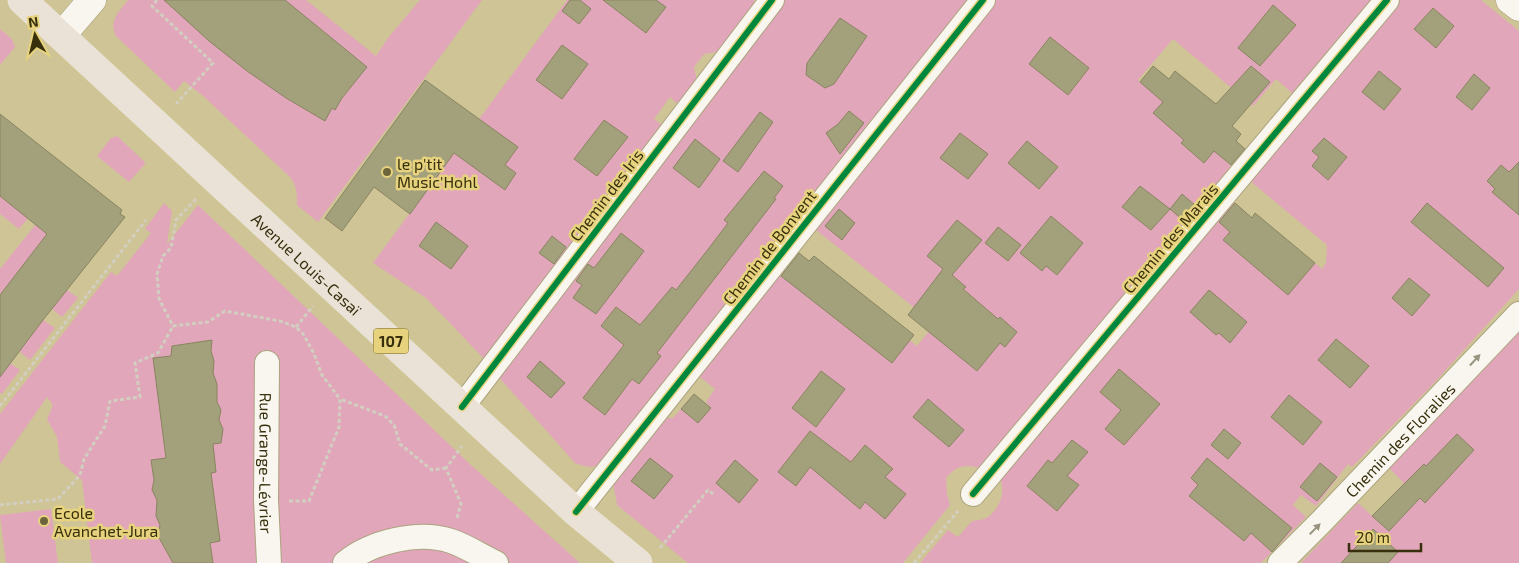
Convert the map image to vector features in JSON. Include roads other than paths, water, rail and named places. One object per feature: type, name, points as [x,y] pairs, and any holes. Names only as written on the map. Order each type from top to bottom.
[{"type":"main road","name":"Avenue Louis-Casaï","points":[[22,0],[576,512],[638,563]]},
{"type":"street","points":[[62,35],[92,0]]},
{"type":"street","name":"Chemin des Iris","points":[[462,407],[772,0]]},
{"type":"street","name":"Chemin de Bonvent","points":[[576,512],[983,0]]},
{"type":"street","name":"Chemin des Marais","points":[[974,494],[1387,0]]},
{"type":"street","points":[[1510,0],[1519,7]]},
{"type":"street","name":"Chemin des Floralies","points":[[1280,563],[1519,314]]},
{"type":"street","name":"Rue Grange-Lévrier","points":[[267,363],[265,399],[269,563]]},
{"type":"street","points":[[345,563],[371,547],[394,540],[416,538],[450,541],[496,563]]},
{"type":"place","name":"le p'tit Music'Hohl","points":[[387,172]]},
{"type":"place","name":"Ecole Avanchet-Jura","points":[[44,521]]}]
